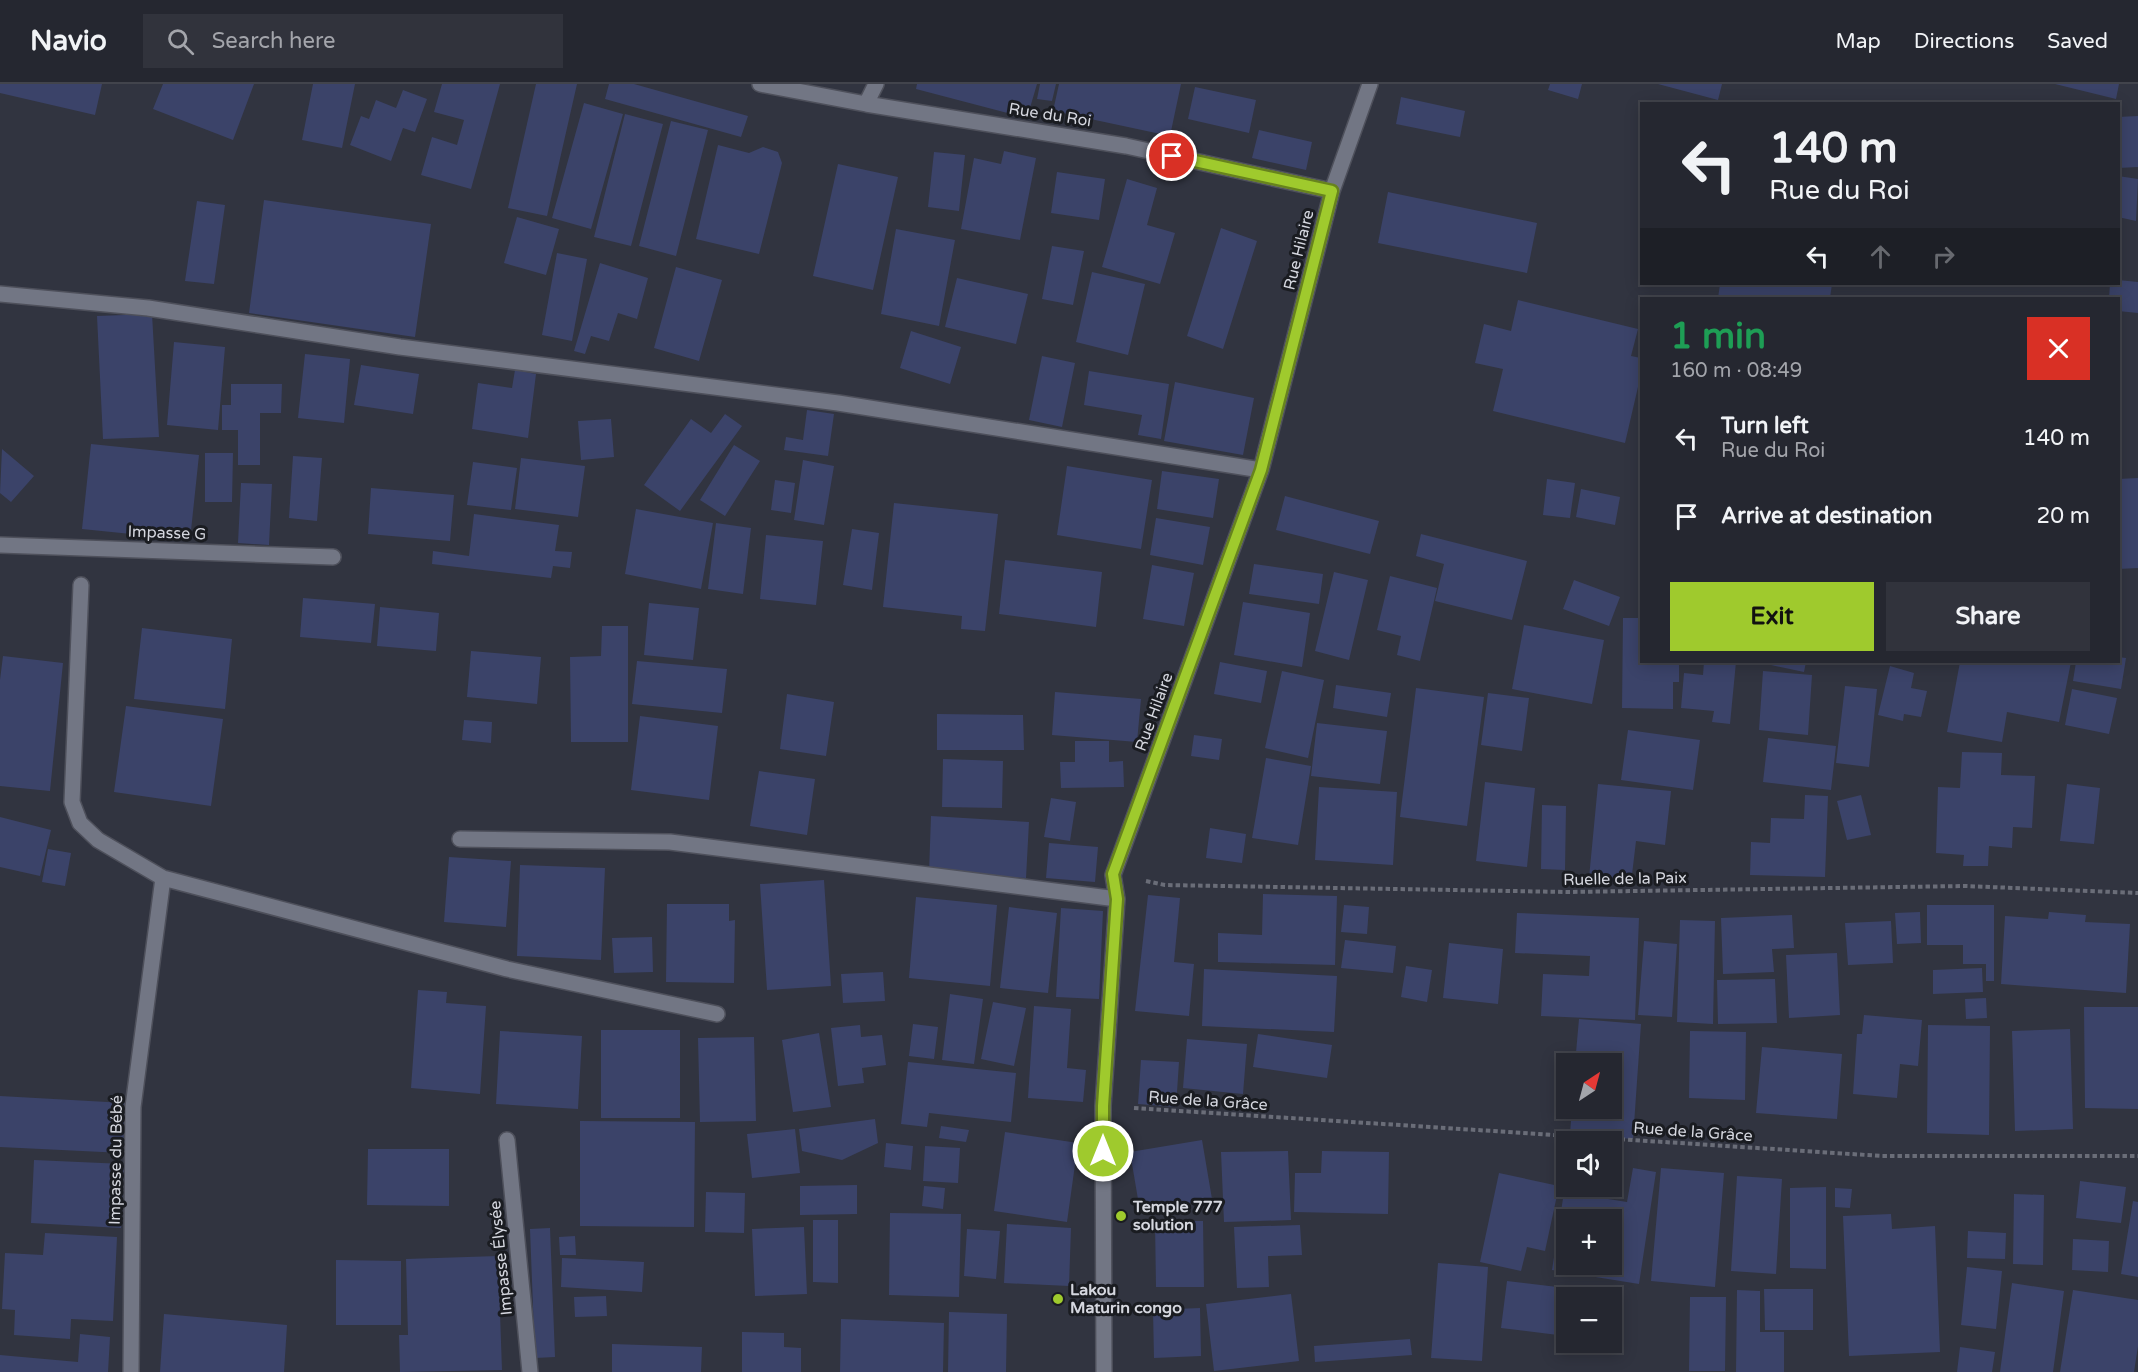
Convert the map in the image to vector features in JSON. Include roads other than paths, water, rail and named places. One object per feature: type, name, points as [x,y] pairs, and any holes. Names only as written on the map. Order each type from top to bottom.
[{"type":"street","name":"Rue du Roi","points":[[760,84],[866,104],[1126,146],[1332,191]]},
{"type":"street","points":[[866,104],[876,84]]},
{"type":"street","name":"Rue Hilaire","points":[[1104,1372],[1103,1106],[1117,899],[1113,874],[1261,470],[1332,191],[1370,84]]},
{"type":"street","points":[[0,294],[148,308],[400,347],[838,403],[1261,470]]},
{"type":"street","name":"Impasse G","points":[[0,545],[333,557]]},
{"type":"street","points":[[81,585],[72,802],[80,823],[98,840],[163,878],[507,969],[717,1014]]},
{"type":"street","points":[[460,839],[670,842],[1117,899]]},
{"type":"street","name":"Impasse du Bébé","points":[[131,1372],[133,1107],[163,878]]},
{"type":"street","name":"Impasse Élysée","points":[[507,1140],[530,1372]]},
{"type":"place","name":"Temple 777 solution","points":[[1121,1216]]},
{"type":"place","name":"Lakou Maturin congo","points":[[1058,1299]]}]
